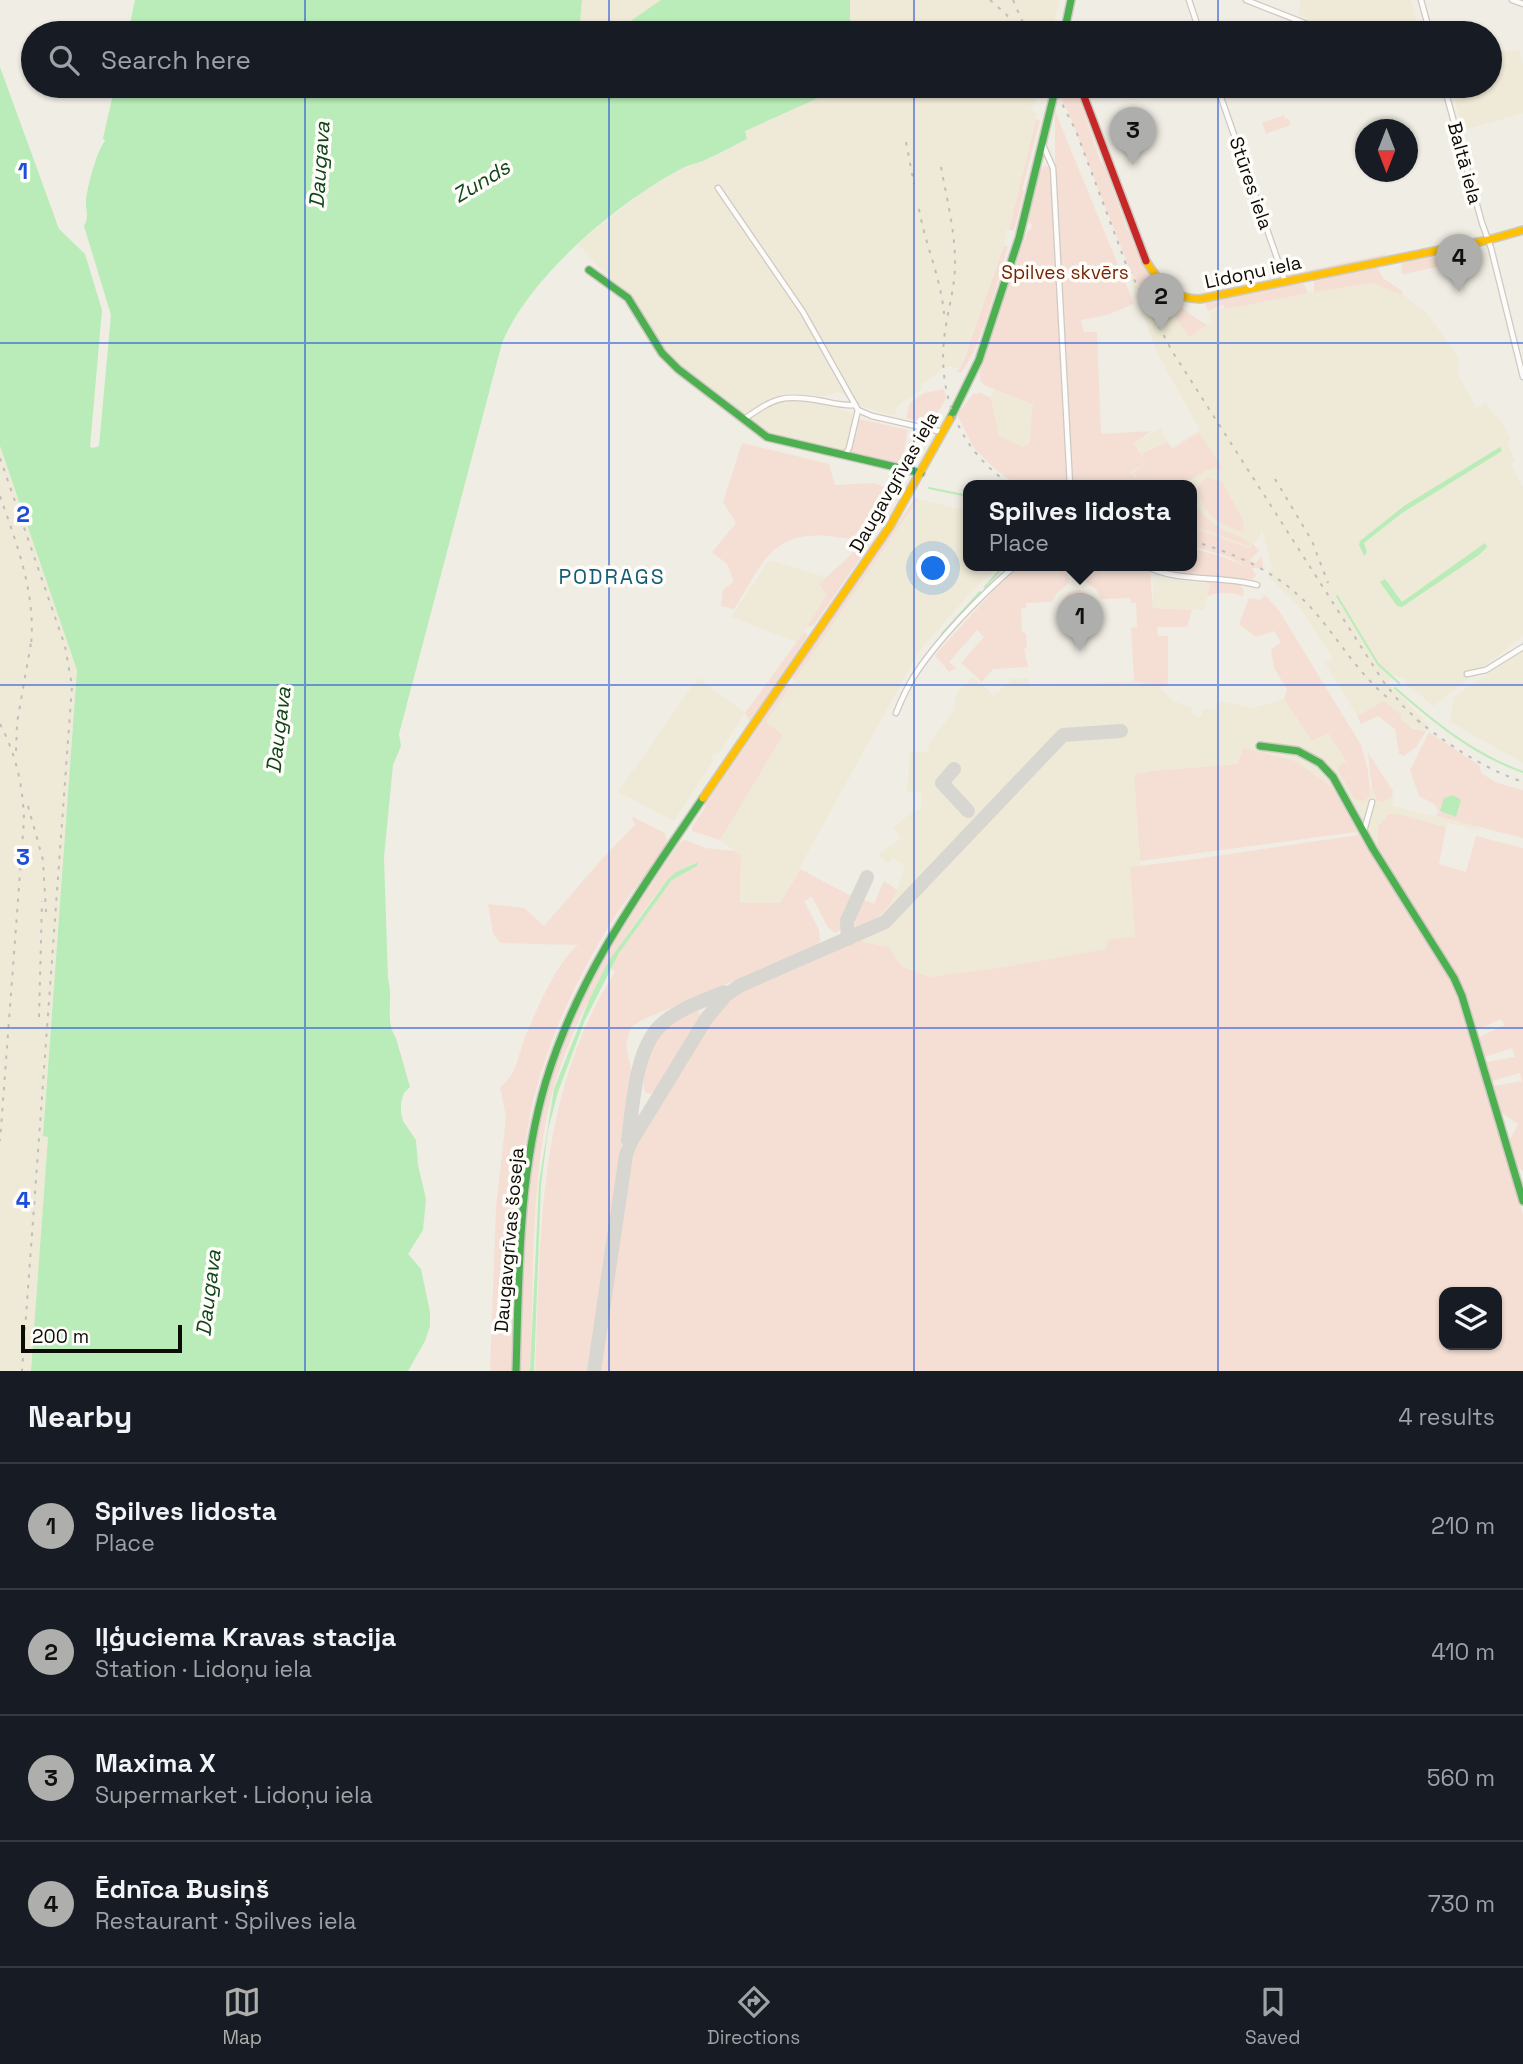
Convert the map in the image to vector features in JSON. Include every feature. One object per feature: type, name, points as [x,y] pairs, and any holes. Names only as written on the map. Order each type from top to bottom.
[{"type":"street","points":[[1067,21],[1071,0]]},
{"type":"street","points":[[1189,0],[1196,21]]},
{"type":"street","points":[[1246,0],[1299,21]]},
{"type":"street","points":[[1421,0],[1427,21]]},
{"type":"street","points":[[1512,0],[1523,4]]},
{"type":"street","name":"Daugavgrīvas iela","points":[[667,851],[891,526],[958,405],[979,360],[1019,238],[1053,98]]},
{"type":"street","name":"Lidoņu iela","points":[[1084,98],[1135,239],[1147,264],[1171,292],[1182,299],[1195,300],[1488,240],[1523,230]]},
{"type":"street","name":"Stūres iela","points":[[1221,98],[1285,281]]},
{"type":"street","name":"Baltā iela","points":[[1447,98],[1523,377]]},
{"type":"street","points":[[1043,144],[1053,168],[1070,480]]},
{"type":"street","points":[[718,188],[803,312],[856,407],[849,448],[845,456]]},
{"type":"street","points":[[589,270],[628,298],[650,336],[678,369],[767,437],[921,473]]},
{"type":"street","points":[[744,418],[776,398],[789,397],[856,407],[872,416],[942,432]]},
{"type":"street","points":[[896,713],[912,679],[930,653],[1009,571]]},
{"type":"street","points":[[1158,571],[1257,585]]},
{"type":"street","points":[[1467,674],[1486,670],[1523,647]]},
{"type":"street","points":[[1260,746],[1298,751],[1320,763],[1333,777],[1454,978],[1462,996],[1523,1201]]},
{"type":"street","points":[[1364,832],[1372,802]]},
{"type":"street","name":"Daugavgrīvas šoseja","points":[[516,1371],[524,1202],[531,1147],[545,1083],[561,1038],[594,967],[621,918],[667,851]]},
{"type":"shaded area","points":[[582,0],[661,0],[630,21],[580,21]]},
{"type":"shaded area","points":[[850,0],[1059,0],[1055,21],[850,21]]},
{"type":"shaded area","points":[[1301,0],[1411,0],[1417,21],[1313,21],[1298,15]]},
{"type":"shaded area","points":[[1519,50],[1523,64],[1523,113],[1464,130],[1455,98],[1502,98],[1502,51]]},
{"type":"shaded area","points":[[818,98],[1037,98],[1031,110],[1037,113],[1009,230],[1006,230],[1006,238],[959,370],[955,367],[940,367],[940,372],[921,385],[923,388],[898,405],[895,416],[863,407],[839,392],[822,397],[788,393],[776,396],[741,414],[671,359],[624,289],[606,275],[578,244],[641,193],[677,171],[747,139],[744,131]]},
{"type":"shaded area","points":[[1128,265],[1157,320],[1172,312],[1189,337],[1212,322],[1209,313],[1225,307],[1226,309],[1336,287],[1371,283],[1402,294],[1427,313],[1459,358],[1459,376],[1476,408],[1486,402],[1494,416],[1498,415],[1511,440],[1507,442],[1515,460],[1511,465],[1523,487],[1523,636],[1481,669],[1467,670],[1469,678],[1434,706],[1407,685],[1404,679],[1393,675],[1388,683],[1429,725],[1426,731],[1408,726],[1384,701],[1357,716],[1325,663],[1333,659],[1299,606],[1267,575],[1272,568],[1262,529],[1257,541],[1250,548],[1197,529],[1197,480],[1137,480],[1131,472],[1146,462],[1134,444],[1160,428],[1172,447],[1200,430],[1157,353],[1125,266]]},
{"type":"shaded area","points":[[995,389],[1034,405],[1027,446],[1023,447],[999,436],[991,398]]},
{"type":"shaded area","points":[[789,398],[821,403],[854,414],[844,453],[771,435],[749,420],[776,400]]},
{"type":"shaded area","points":[[0,446],[77,670],[43,1135],[48,1137],[31,1371],[0,1371]]},
{"type":"shaded area","points":[[918,499],[963,510],[963,571],[994,571],[973,590],[919,651],[780,903],[740,903],[741,855],[720,840],[783,735],[766,722]]},
{"type":"shaded area","points":[[769,560],[838,581],[797,642],[731,617]]},
{"type":"shaded area","points":[[1158,579],[1210,583],[1204,610],[1153,608],[1153,581]]},
{"type":"shaded area","points":[[1523,650],[1523,763],[1450,722],[1454,697]]},
{"type":"shaded area","points":[[973,677],[994,696],[1012,679],[1028,678],[1030,687],[1132,681],[1159,687],[1173,701],[1192,708],[1192,714],[1196,717],[1201,716],[1203,709],[1215,709],[1221,701],[1252,708],[1284,699],[1312,741],[1328,733],[1346,762],[1337,768],[1370,796],[1369,789],[1372,788],[1377,801],[1388,800],[1392,796],[1395,797],[1392,806],[1479,827],[1478,830],[1448,823],[1446,827],[1423,821],[1378,847],[1385,860],[1378,864],[1364,840],[1355,836],[1356,832],[1239,764],[1134,775],[1140,866],[1130,867],[1135,936],[1108,940],[1107,949],[929,977],[901,966],[889,947],[864,942],[856,928],[884,914],[893,901],[905,867],[893,858],[887,864],[878,855],[901,838],[893,827],[921,809],[922,793],[907,792],[910,752],[928,752],[929,743],[953,712],[957,693]]},
{"type":"shaded area","points":[[698,678],[745,713],[718,754],[715,752],[711,757],[714,760],[674,821],[618,792]]},
{"type":"green space","points":[[1060,98],[1079,98],[1130,236],[1152,276],[1167,294],[1207,325],[1189,337],[1172,312],[1157,320],[1128,265],[1068,111]]},
{"type":"green space","name":"Spilves skvērs","points":[[1055,111],[1134,304],[1107,315],[1081,320],[1084,332],[1097,332],[1101,434],[1151,431],[1134,444],[1144,459],[1143,453],[1167,443],[1172,449],[1199,433],[1222,467],[1220,471],[1215,468],[1205,471],[1190,480],[1138,480],[1133,473],[1146,463],[1131,472],[1137,480],[1010,480],[974,448],[957,415],[973,394],[981,393],[991,398],[999,436],[1023,447],[1029,443],[1033,405],[983,384],[980,372],[1016,260],[1031,229],[1032,224],[1028,223],[1040,170],[1045,166],[1055,168]]},
{"type":"green space","points":[[1284,115],[1291,125],[1266,134],[1262,123]]},
{"type":"green space","points":[[1036,119],[1040,120],[1022,190],[1024,191],[1014,231],[1009,230]]},
{"type":"green space","points":[[1004,245],[1008,247],[976,346],[961,373],[955,371],[959,370],[964,359]]},
{"type":"green space","points":[[1477,247],[1480,250],[1477,255],[1469,260],[1401,273],[1406,259],[1452,249]]},
{"type":"green space","points":[[1386,254],[1383,258],[1293,277],[1286,275]]},
{"type":"green space","points":[[1376,265],[1383,278],[1402,291],[1403,295],[1371,283],[1314,292],[1314,279]]},
{"type":"green space","points":[[1299,282],[1304,284],[1308,293],[1226,309],[1223,305],[1208,311],[1204,301]]},
{"type":"green space","points":[[944,389],[946,399],[931,423],[906,418],[910,403],[924,393]]},
{"type":"green space","points":[[859,419],[908,430],[901,465],[851,453]]},
{"type":"green space","points":[[742,443],[829,464],[835,485],[874,483],[900,493],[872,537],[854,539],[809,536],[793,539],[780,546],[761,566],[734,609],[721,606],[723,590],[734,581],[727,564],[712,552],[736,523],[723,502]]},
{"type":"green space","points":[[1207,477],[1222,482],[1243,520],[1244,532],[1226,526],[1208,512],[1197,488]]},
{"type":"green space","points":[[915,498],[918,499],[794,681],[792,677]]},
{"type":"green space","points":[[1197,506],[1215,525],[1241,537],[1250,544],[1248,546],[1197,527]]},
{"type":"green space","points":[[1197,529],[1249,548],[1253,544],[1259,551],[1250,560],[1256,563],[1262,556],[1263,568],[1252,568],[1256,575],[1252,580],[1168,571],[1197,571],[1197,549],[1250,568],[1226,556],[1197,547]]},
{"type":"green space","points":[[866,539],[872,541],[814,625],[807,627],[827,595],[819,584]]},
{"type":"green space","points":[[1014,571],[1068,571],[1069,583],[1056,594],[1052,602],[1026,603],[1026,608],[1021,609],[1028,667],[993,669],[982,682],[961,663],[984,637],[977,630],[949,662],[956,668],[949,672],[935,655]]},
{"type":"green space","points":[[1085,571],[1148,571],[1153,608],[1192,610],[1187,627],[1157,627],[1158,636],[1168,636],[1168,685],[1159,687],[1134,681],[1131,628],[1137,627],[1136,603],[1131,603],[1130,598],[1101,599],[1097,590],[1086,582]]},
{"type":"green space","points":[[1208,580],[1238,583],[1244,591],[1243,596],[1225,593],[1207,597],[1210,584],[1206,583]]},
{"type":"green space","points":[[1077,590],[1086,594],[1090,603],[1086,612],[1077,616],[1068,612],[1064,603],[1068,594]]},
{"type":"green space","points":[[1265,595],[1278,609],[1361,745],[1368,771],[1370,796],[1363,802],[1354,798],[1337,768],[1346,761],[1328,733],[1312,741],[1284,699],[1287,689],[1274,668],[1271,650],[1281,642],[1274,631],[1256,637],[1239,624],[1249,598],[1260,600]]},
{"type":"green space","points":[[804,632],[807,634],[806,638],[750,721],[745,713]]},
{"type":"green space","points":[[788,684],[792,684],[766,722],[783,735],[720,840],[692,831],[705,808],[704,805]]},
{"type":"green space","points":[[1384,701],[1413,729],[1426,731],[1416,747],[1404,756],[1399,754],[1395,729],[1378,716],[1361,724],[1357,716]]},
{"type":"green space","points":[[1429,732],[1480,766],[1481,773],[1497,783],[1523,790],[1523,838],[1436,816],[1439,811],[1434,804],[1419,796],[1410,770]]},
{"type":"green space","points":[[1243,748],[1295,761],[1332,787],[1356,825],[1356,832],[1140,861],[1134,775],[1238,764]]},
{"type":"green space","points":[[1368,753],[1393,791],[1392,796],[1384,802],[1377,801],[1372,788]]},
{"type":"green space","points":[[1388,814],[1446,827],[1439,864],[1466,872],[1476,836],[1523,848],[1523,1171],[1518,1168],[1509,1141],[1518,1124],[1502,1113],[1494,1086],[1522,1081],[1520,1073],[1492,1081],[1487,1062],[1515,1057],[1512,1048],[1485,1057],[1479,1037],[1505,1025],[1501,1019],[1477,1030],[1468,998],[1458,979],[1378,847],[1378,827]]},
{"type":"green space","points":[[631,816],[665,833],[667,841],[616,914],[590,958],[564,1012],[542,1068],[528,1126],[519,1187],[511,1371],[490,1371],[496,1207],[506,1117],[500,1087],[513,1071],[528,1029],[554,975],[578,945],[501,943],[493,934],[488,904],[524,908],[544,926],[635,825]]},
{"type":"green space","points":[[1358,835],[1364,840],[1451,981],[1460,1002],[1523,1215],[1523,1371],[598,1371],[632,1159],[650,1120],[698,1039],[728,1000],[738,992],[862,939],[864,942],[889,947],[901,966],[929,977],[1106,949],[1108,940],[1135,936],[1130,867]]},
{"type":"green space","points":[[685,840],[706,848],[735,851],[741,855],[740,903],[780,903],[800,869],[851,896],[840,930],[835,933],[827,926],[812,897],[804,901],[819,930],[820,941],[816,945],[631,1027],[626,1045],[632,1074],[588,1371],[535,1371],[542,1216],[557,1115],[570,1066],[589,1018],[615,972],[611,968],[619,953],[672,880],[697,866],[698,862],[687,866],[668,880],[646,908],[608,965],[586,1006],[567,1048],[553,1090],[540,1158],[537,1193],[530,1371],[520,1371],[529,1187],[550,1080],[575,1016],[606,956],[680,842]]},
{"type":"green space","points":[[884,881],[897,890],[890,905],[856,928],[854,918],[862,899],[874,904]]},
{"type":"green space","points":[[693,1011],[699,1011],[700,1018],[654,1092],[645,1092],[645,1069],[655,1041],[667,1027]]},
{"type":"water","points":[[135,0],[582,0],[580,21],[131,21]]},
{"type":"water","points":[[661,0],[850,0],[850,21],[630,21]]},
{"type":"water","points":[[0,67],[59,229],[85,254],[102,310],[90,447],[93,448],[99,446],[111,315],[84,226],[87,219],[86,199],[89,185],[105,141],[103,138],[112,98],[818,98],[745,131],[747,139],[655,184],[603,222],[577,244],[532,293],[502,343],[399,734],[401,746],[393,765],[384,857],[390,1017],[410,1087],[404,1093],[401,1112],[403,1121],[416,1140],[418,1165],[426,1199],[423,1230],[408,1254],[421,1269],[430,1312],[430,1326],[408,1371],[31,1371],[48,1137],[43,1136],[77,670],[0,446]]},
{"type":"water","points":[[1500,447],[1502,451],[1402,513],[1364,543],[1367,552],[1364,556],[1360,541],[1404,506]]},
{"type":"water","points":[[1485,543],[1487,547],[1479,555],[1402,607],[1397,606],[1380,582],[1385,579],[1402,602]]},
{"type":"water","points":[[1453,795],[1461,800],[1456,817],[1440,811],[1444,798]]},
{"type":"water","points":[[698,862],[697,866],[672,880],[619,953],[585,1020],[558,1092],[548,1130],[541,1185],[534,1371],[530,1371],[539,1183],[554,1089],[590,998],[608,962],[668,879],[676,872]]},
{"type":"waterway","points":[[929,488],[963,495]]},
{"type":"waterway","points":[[985,587],[999,571]]},
{"type":"waterway","points":[[942,634],[980,592]]},
{"type":"waterway","points":[[1337,596],[1378,664],[1399,683]]},
{"type":"waterway","points":[[1395,688],[1471,747],[1523,772]]},
{"type":"taxiway","points":[[594,1371],[626,1155],[632,1140],[706,1019],[726,995],[739,986],[885,922],[1063,735],[1121,731]]},
{"type":"taxiway","points":[[954,769],[942,783],[968,811]]},
{"type":"taxiway","points":[[848,939],[847,921],[867,877]]},
{"type":"taxiway","points":[[628,1140],[640,1063],[652,1035],[675,1014],[724,992]]},
{"type":"railway","points":[[990,0],[1012,21]]},
{"type":"railway","points":[[1013,0],[1022,21]]},
{"type":"railway","points":[[1059,98],[1076,131],[1126,264],[1172,351],[1383,681],[1402,705],[1424,726]]},
{"type":"railway","points":[[906,142],[914,184]]},
{"type":"railway","points":[[941,167],[955,256],[943,355],[948,398],[955,418],[977,455],[1005,480]]},
{"type":"railway","points":[[919,209],[940,287],[944,314]]},
{"type":"railway","points":[[0,458],[65,646],[72,686],[22,1371]]},
{"type":"railway","points":[[1275,479],[1312,541],[1328,583]]},
{"type":"railway","points":[[0,496],[19,551],[28,588],[31,646]]},
{"type":"railway","points":[[1197,543],[1245,560],[1292,590],[1319,617],[1369,680],[1389,699]]},
{"type":"railway","points":[[16,751],[17,723],[32,637]]},
{"type":"railway","points":[[1417,720],[1467,755],[1523,782]]},
{"type":"railway","points":[[0,724],[18,770],[24,820],[0,1141]]},
{"type":"railway","points":[[28,806],[43,860],[46,912]]},
{"type":"railway","points":[[39,1017],[42,901]]},
{"type":"traffic: fast","points":[[1067,21],[1071,0]]},
{"type":"traffic: fast","points":[[950,419],[979,360],[1019,238],[1053,98]]},
{"type":"traffic: fast","points":[[589,270],[628,298],[662,353],[678,369],[767,437],[921,473]]},
{"type":"traffic: fast","points":[[1260,746],[1298,751],[1320,763],[1333,777],[1373,849],[1454,978],[1462,996],[1523,1201]]},
{"type":"traffic: fast","points":[[516,1371],[519,1262],[525,1188],[546,1081],[559,1042],[594,969],[635,899],[703,798]]},
{"type":"traffic: slow","points":[[1146,261],[1156,276],[1174,293],[1200,299],[1488,240],[1523,230]]},
{"type":"traffic: slow","points":[[703,798],[890,526],[950,419]]},
{"type":"traffic: jam","points":[[1085,98],[1146,261]]},
{"type":"place","name":"Maxima X","points":[[1133,165]]},
{"type":"place","name":"Ēdnīca Busiņš","points":[[1459,292]]},
{"type":"place","name":"Iļģuciema Kravas stacija","points":[[1161,331]]},
{"type":"place","name":"Spilves lidosta","points":[[1080,651]]},
{"type":"district","name":"PODRAGS","points":[[612,576]]},
{"type":"water label","name":"Daugava","points":[[319,165]]},
{"type":"water label","name":"Zunds","points":[[481,181]]},
{"type":"water label","name":"Daugava","points":[[278,730]]},
{"type":"water label","name":"Daugava","points":[[208,1293]]}]
